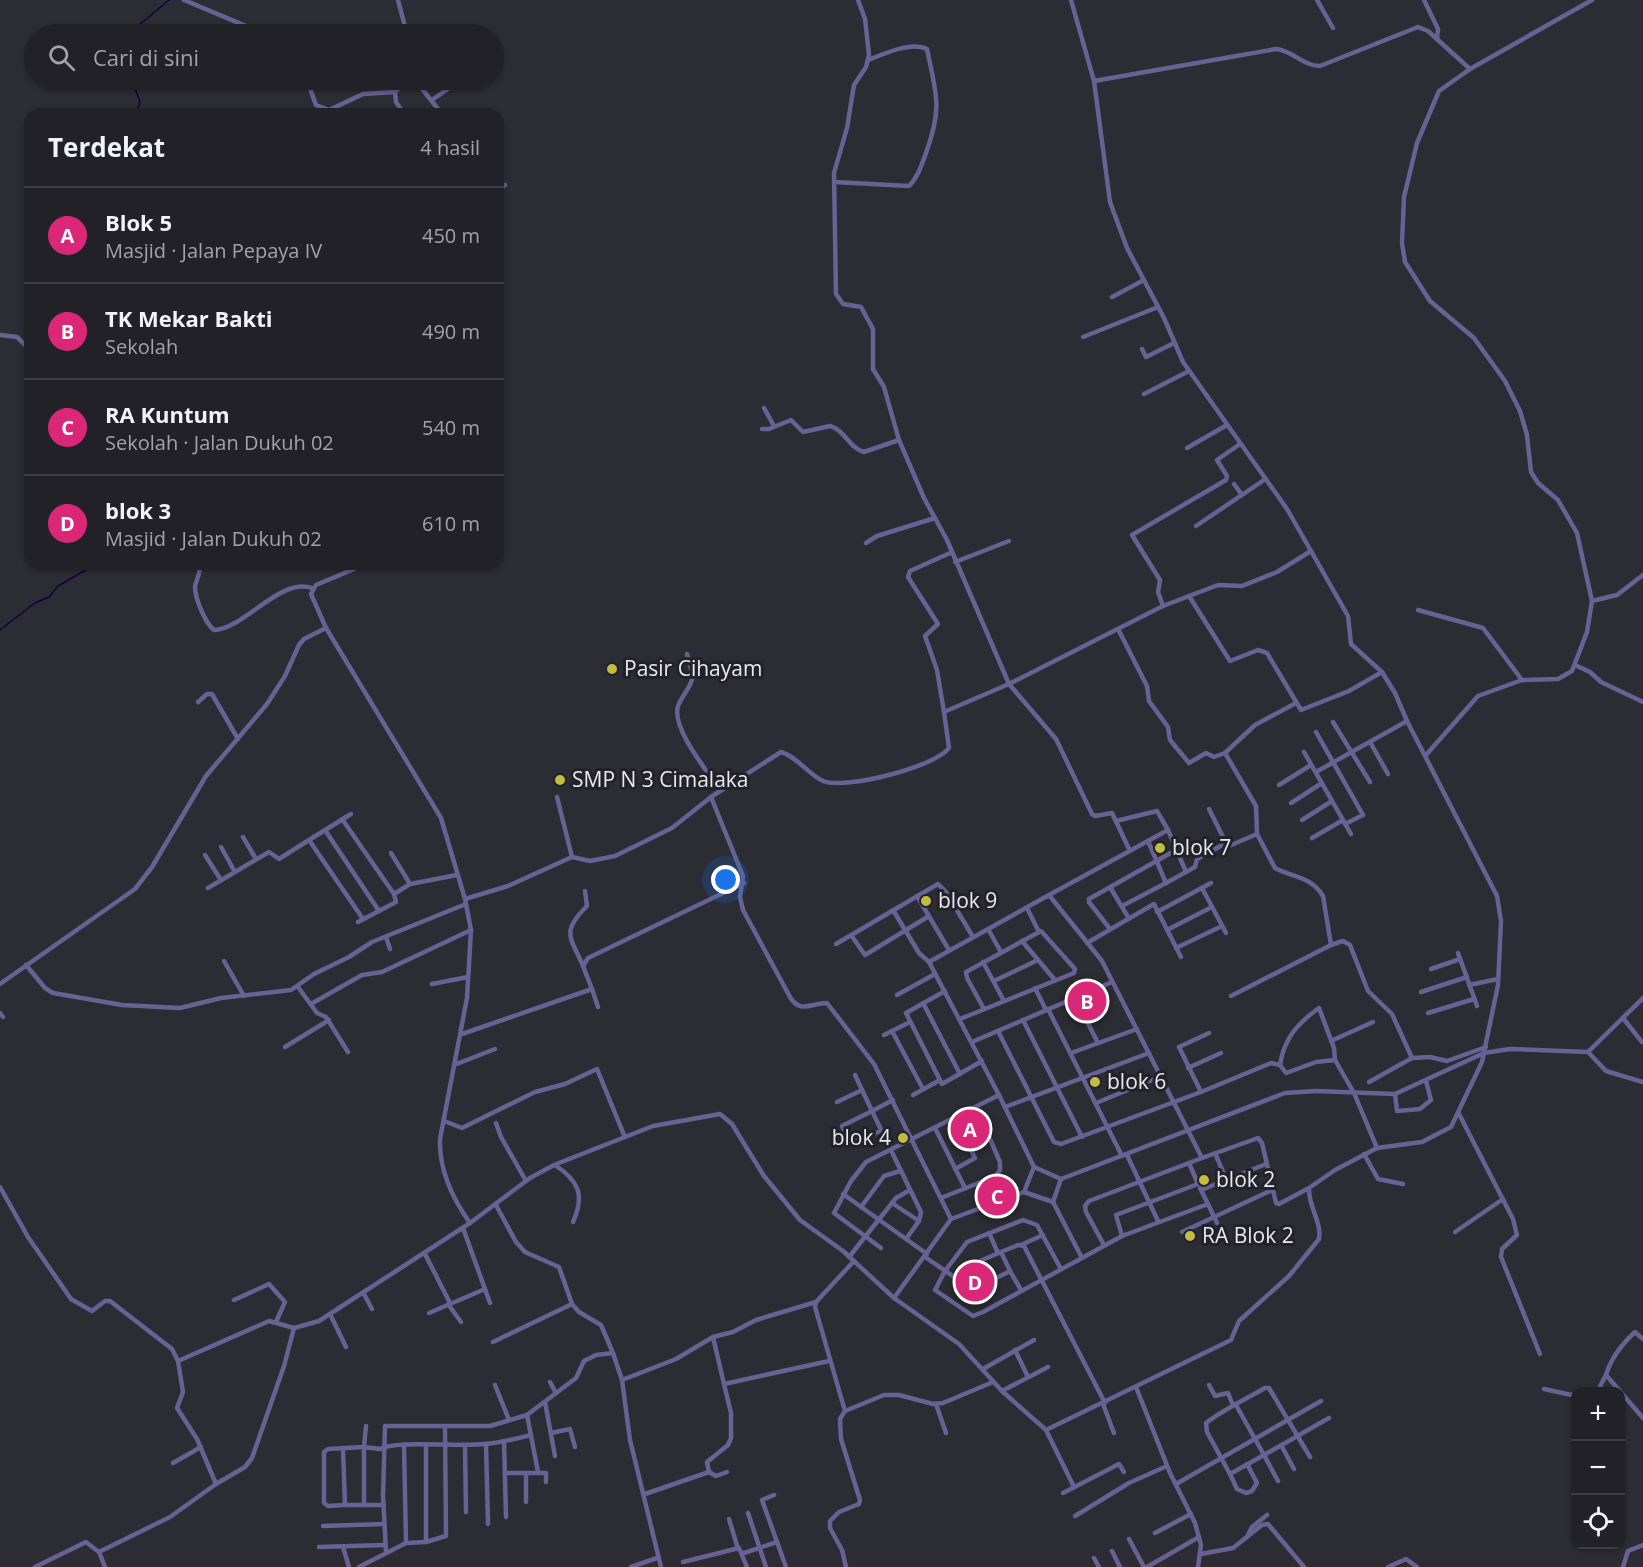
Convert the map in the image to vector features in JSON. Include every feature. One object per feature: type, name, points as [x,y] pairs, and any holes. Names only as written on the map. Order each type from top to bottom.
[{"type":"street","points":[[184,0],[241,24]]},
{"type":"street","points":[[398,0],[404,24]]},
{"type":"street","points":[[858,0],[865,20],[868,60],[864,72],[854,85],[853,101],[834,182],[836,294],[843,304],[861,307],[873,329],[873,369],[885,387],[899,440],[1009,684],[1056,739],[1092,814],[1095,816],[1112,813],[1130,852]]},
{"type":"street","points":[[1071,0],[1094,81],[1110,202],[1127,248],[1158,307],[1174,344],[1190,371],[1264,480],[1287,509],[1348,616],[1351,644],[1382,672],[1395,693],[1407,721],[1497,896],[1501,921],[1498,980],[1486,1047],[1459,1114],[1451,1127],[1422,1142],[1377,1148],[1279,1204],[1272,1190],[1262,1143],[1258,1138],[1086,1204],[1086,1212],[1104,1245]]},
{"type":"street","points":[[1317,0],[1333,28]]},
{"type":"street","points":[[1424,0],[1438,29],[1437,39]]},
{"type":"street","points":[[1426,755],[1474,698],[1522,680],[1558,679],[1568,675],[1583,645],[1592,602],[1577,533],[1558,500],[1538,483],[1532,472],[1527,435],[1520,411],[1504,381],[1474,338],[1430,301],[1405,262],[1402,243],[1404,197],[1417,142],[1439,92],[1470,69],[1592,0]]},
{"type":"street","points":[[1094,81],[1276,50],[1287,52],[1309,64],[1320,66],[1418,27],[1424,28],[1470,69]]},
{"type":"street","points":[[834,182],[909,186],[918,173],[935,128],[938,98],[927,48],[919,46],[896,50],[868,60]]},
{"type":"street","points":[[311,90],[316,105],[324,108]]},
{"type":"street","points":[[424,90],[438,108]]},
{"type":"street","points":[[432,100],[446,90]]},
{"type":"street","points":[[333,108],[363,94],[395,92],[396,102],[400,108]]},
{"type":"street","points":[[1112,297],[1144,280]]},
{"type":"street","points":[[1083,337],[1158,307]]},
{"type":"street","points":[[0,335],[17,337],[24,344]]},
{"type":"street","points":[[1142,349],[1146,357],[1174,344]]},
{"type":"street","points":[[1144,393],[1190,371]]},
{"type":"street","points":[[764,408],[774,426]]},
{"type":"street","points":[[762,429],[791,420],[803,432],[824,426],[835,427],[852,446],[864,452],[899,440]]},
{"type":"street","points":[[1187,448],[1227,425]]},
{"type":"street","points":[[1163,606],[1158,592],[1160,580],[1132,535],[1226,480],[1217,460],[1240,444]]},
{"type":"street","points":[[1197,526],[1264,480]]},
{"type":"street","points":[[1234,484],[1242,495]]},
{"type":"street","points":[[866,543],[877,536],[935,518]]},
{"type":"street","points":[[955,561],[1009,541]]},
{"type":"street","points":[[944,712],[1009,684],[1163,606],[1218,585],[1242,586],[1277,572],[1311,551]]},
{"type":"street","points":[[26,965],[45,988],[53,993],[122,1005],[180,1008],[291,990],[314,974],[386,937],[572,857],[590,861],[615,856],[644,844],[672,828],[720,790],[782,752],[813,775],[829,782],[884,776],[915,767],[940,756],[949,748],[937,670],[925,636],[938,624],[908,577],[910,571],[950,553]]},
{"type":"street","points":[[201,570],[196,591],[206,619],[214,630],[241,618],[283,592],[300,587],[312,588],[352,570]]},
{"type":"street","points":[[1592,602],[1617,595],[1643,575]]},
{"type":"street","points":[[312,588],[312,599],[326,628],[441,818],[465,902],[471,930],[468,977],[462,1034],[444,1121],[440,1158],[456,1200],[470,1223]]},
{"type":"street","points":[[1189,596],[1230,661],[1258,650],[1264,651],[1302,710],[1349,691],[1382,672]]},
{"type":"street","points":[[1418,610],[1483,628],[1522,680]]},
{"type":"street","points":[[0,984],[135,889],[152,867],[206,776],[238,740],[279,686],[298,645],[304,639],[326,628]]},
{"type":"street","points":[[1118,629],[1147,686],[1149,701],[1164,721],[1168,737],[1186,762],[1194,762],[1206,753],[1214,757],[1225,753],[1255,725],[1296,703]]},
{"type":"street","points":[[687,654],[693,676],[678,706],[678,721],[686,739],[720,790]]},
{"type":"street","points":[[1575,665],[1586,669],[1600,682],[1643,702]]},
{"type":"street","points":[[198,702],[207,694],[212,694],[238,740]]},
{"type":"street","points":[[1316,772],[1407,721]]},
{"type":"street","points":[[1333,722],[1370,782]]},
{"type":"street","points":[[1312,838],[1363,815],[1316,732]]},
{"type":"street","points":[[1370,742],[1388,774]]},
{"type":"street","points":[[1304,752],[1351,834]]},
{"type":"street","points":[[1225,753],[1256,806],[1257,834],[1275,868],[1297,875],[1320,890],[1331,945]]},
{"type":"street","points":[[1279,785],[1311,765]]},
{"type":"street","points":[[1291,803],[1322,783]]},
{"type":"street","points":[[556,797],[572,857]]},
{"type":"street","points":[[711,797],[744,883],[740,897],[743,910],[794,1004],[802,1008],[827,1003],[874,1064],[951,1219]]},
{"type":"street","points":[[1302,820],[1332,801]]},
{"type":"street","points":[[1209,809],[1226,843],[1231,847],[1257,834]]},
{"type":"street","points":[[1116,821],[1157,811],[1186,872]]},
{"type":"street","points":[[208,888],[268,852],[279,859],[351,814]]},
{"type":"street","points":[[309,840],[361,921],[396,902],[394,894],[342,819]]},
{"type":"street","points":[[325,830],[379,911]]},
{"type":"street","points":[[928,962],[1168,830]]},
{"type":"street","points":[[243,837],[256,859]]},
{"type":"street","points":[[1148,841],[1166,883]]},
{"type":"street","points":[[1122,906],[1195,867],[1199,857],[1226,843]]},
{"type":"street","points":[[221,847],[235,872]]},
{"type":"street","points":[[1110,929],[1088,901],[1176,850]]},
{"type":"street","points":[[391,853],[411,884]]},
{"type":"street","points":[[205,855],[220,880]]},
{"type":"street","points":[[394,894],[411,884],[457,875]]},
{"type":"street","points":[[583,966],[590,957],[744,883]]},
{"type":"street","points":[[1157,912],[1211,883]]},
{"type":"street","points":[[836,944],[940,885],[973,937]]},
{"type":"street","points":[[1110,887],[1128,917]]},
{"type":"street","points":[[1202,888],[1226,933]]},
{"type":"street","points":[[585,891],[587,906],[575,918],[569,931],[573,948],[583,966],[597,1007]]},
{"type":"street","points":[[1148,892],[1181,957]]},
{"type":"street","points":[[1049,895],[1102,962],[1176,1102],[1202,1158]]},
{"type":"street","points":[[917,896],[949,950]]},
{"type":"street","points":[[1087,943],[1128,917],[1154,904]]},
{"type":"street","points":[[1167,930],[1212,907]]},
{"type":"street","points":[[960,1019],[1074,973],[1075,969],[1046,935],[1039,932],[1027,908]]},
{"type":"street","points":[[893,910],[945,991],[1034,1167],[1061,1179],[1291,1091],[1395,1094],[1484,1053],[1510,1049],[1588,1053],[1606,1071],[1643,1082]]},
{"type":"street","points":[[851,935],[865,955],[929,916]]},
{"type":"street","points":[[1176,948],[1222,926]]},
{"type":"street","points":[[988,929],[1001,952]]},
{"type":"street","points":[[311,1004],[362,975],[382,972],[471,930]]},
{"type":"street","points":[[984,1009],[966,975],[983,962],[1039,932]]},
{"type":"street","points":[[386,937],[390,949]]},
{"type":"street","points":[[1022,940],[1055,980]]},
{"type":"street","points":[[1231,996],[1343,940],[1350,945],[1364,984],[1392,1014],[1412,1058]]},
{"type":"street","points":[[1458,953],[1477,1006]]},
{"type":"street","points":[[1431,969],[1460,959]]},
{"type":"street","points":[[994,981],[1038,960]]},
{"type":"street","points":[[224,961],[244,996]]},
{"type":"street","points":[[983,962],[1004,1001]]},
{"type":"street","points":[[897,995],[935,974]]},
{"type":"street","points":[[432,984],[468,977]]},
{"type":"street","points":[[1421,992],[1467,977]]},
{"type":"street","points":[[1469,985],[1498,980]]},
{"type":"street","points":[[972,1042],[1112,981]]},
{"type":"street","points":[[298,987],[317,1013],[329,1020],[348,1052]]},
{"type":"street","points":[[1035,988],[1158,1221]]},
{"type":"street","points":[[462,1034],[592,989]]},
{"type":"street","points":[[945,991],[906,1013],[942,1084],[982,1061]]},
{"type":"street","points":[[1075,998],[1098,1043]]},
{"type":"street","points":[[1588,1053],[1643,998]]},
{"type":"street","points":[[1428,1013],[1474,999]]},
{"type":"street","points":[[923,1003],[960,1074]]},
{"type":"street","points":[[1280,1065],[1282,1048],[1288,1037],[1301,1022],[1319,1008],[1335,1060],[1354,1093],[1377,1148]]},
{"type":"street","points":[[1623,1018],[1642,1042]]},
{"type":"street","points":[[285,1047],[329,1020]]},
{"type":"street","points":[[1023,1020],[1082,1137]]},
{"type":"street","points":[[884,1035],[910,1022]]},
{"type":"street","points":[[1331,1041],[1373,1022]]},
{"type":"street","points":[[1071,1053],[1137,1029]]},
{"type":"street","points":[[892,1031],[923,1089]]},
{"type":"street","points":[[998,1031],[1054,1142],[1061,1144],[1176,1102],[1271,1063],[1280,1065],[1286,1073],[1316,1062],[1335,1060]]},
{"type":"street","points":[[1201,1092],[1179,1047],[1209,1033]]},
{"type":"street","points":[[1369,1082],[1412,1058],[1430,1057],[1447,1061],[1486,1047]]},
{"type":"street","points":[[454,1065],[495,1049]]},
{"type":"street","points":[[1005,1107],[1149,1053]]},
{"type":"street","points":[[1188,1068],[1221,1053]]},
{"type":"street","points":[[444,1121],[462,1128],[535,1092],[565,1084],[596,1069],[600,1071],[624,1136]]},
{"type":"street","points":[[855,1076],[921,1212],[919,1221],[906,1239]]},
{"type":"street","points":[[1096,1103],[1162,1076]]},
{"type":"street","points":[[913,1095],[940,1080]]},
{"type":"street","points":[[1395,1094],[1397,1111],[1420,1109],[1431,1100],[1426,1081]]},
{"type":"street","points":[[837,1102],[862,1090]]},
{"type":"street","points":[[881,1248],[834,1213],[843,1194],[865,1163],[999,1095]]},
{"type":"street","points":[[881,1131],[848,1142],[842,1125],[893,1100]]},
{"type":"street","points":[[941,1198],[996,1176],[1000,1170],[1000,1162],[975,1107]]},
{"type":"street","points":[[178,1361],[256,1325],[276,1322],[294,1328],[308,1326],[364,1294],[496,1205],[526,1181],[554,1165],[653,1126],[720,1114],[732,1124],[764,1176],[800,1220],[852,1259],[894,1298],[960,1344],[1002,1392],[1046,1431],[1074,1487]]},
{"type":"street","points":[[1459,1114],[1513,1219],[1517,1235],[1502,1249],[1500,1257],[1540,1354]]},
{"type":"street","points":[[955,1118],[975,1158],[955,1169]]},
{"type":"street","points":[[496,1123],[501,1137],[526,1181]]},
{"type":"street","points":[[935,1128],[965,1188]]},
{"type":"street","points":[[966,1140],[986,1130]]},
{"type":"street","points":[[1215,1153],[1226,1179]]},
{"type":"street","points":[[1364,1154],[1378,1179],[1403,1184]]},
{"type":"street","points":[[1189,1163],[1217,1223]]},
{"type":"street","points":[[1201,1190],[1266,1164]]},
{"type":"street","points":[[554,1165],[571,1176],[578,1189],[581,1199],[573,1222]]},
{"type":"street","points":[[1024,1192],[1034,1167]]},
{"type":"street","points":[[861,1207],[884,1176],[900,1171]]},
{"type":"street","points":[[1053,1202],[1061,1179]]},
{"type":"street","points":[[1122,1236],[1116,1215],[1198,1184]]},
{"type":"street","points":[[0,1188],[28,1237],[71,1299],[92,1311],[98,1309],[105,1301],[110,1301],[172,1349],[178,1361],[183,1392],[177,1408],[201,1447],[216,1484]]},
{"type":"street","points":[[1046,1431],[1231,1340],[1239,1321],[1271,1293],[1314,1249],[1320,1233],[1309,1188]]},
{"type":"street","points":[[622,1380],[676,1359],[713,1337],[733,1332],[766,1315],[816,1302],[852,1259],[878,1219],[898,1195],[910,1190]]},
{"type":"street","points":[[1182,1232],[1214,1215],[1272,1190]]},
{"type":"street","points":[[894,1298],[951,1219],[1024,1192],[1053,1202],[1082,1258]]},
{"type":"street","points":[[843,1194],[906,1239],[945,1271],[975,1290],[1010,1271]]},
{"type":"street","points":[[1455,1232],[1503,1199]]},
{"type":"street","points":[[892,1203],[919,1221]]},
{"type":"street","points":[[1061,1269],[1037,1225],[1023,1220],[968,1242],[945,1271],[935,1290],[973,1316],[1082,1258],[1104,1245],[1122,1236],[1208,1204]]},
{"type":"street","points":[[496,1205],[516,1242],[525,1252],[559,1267],[572,1304],[579,1312],[601,1325],[622,1380],[630,1440],[661,1567]]},
{"type":"street","points":[[463,1228],[490,1303]]},
{"type":"street","points":[[989,1233],[1022,1290]]},
{"type":"street","points":[[963,1283],[980,1261],[1043,1235]]},
{"type":"street","points":[[1021,1245],[1026,1250],[1104,1404],[1114,1433]]},
{"type":"street","points":[[425,1254],[460,1322]]},
{"type":"street","points":[[234,1300],[269,1284],[285,1302],[276,1322]]},
{"type":"street","points":[[429,1313],[485,1288]]},
{"type":"street","points":[[364,1294],[372,1309]]},
{"type":"street","points":[[816,1302],[816,1312],[829,1361],[846,1412]]},
{"type":"street","points":[[494,1342],[572,1304]]},
{"type":"street","points":[[330,1314],[346,1347]]},
{"type":"street","points":[[99,1552],[170,1517],[216,1484],[245,1467],[252,1458],[284,1366],[294,1328]]},
{"type":"street","points":[[1600,1387],[1614,1355],[1630,1336],[1635,1332],[1643,1339]]},
{"type":"street","points":[[709,1472],[707,1462],[728,1445],[733,1429],[713,1337]]},
{"type":"street","points":[[983,1369],[1034,1340]]},
{"type":"street","points":[[1015,1350],[1028,1377]]},
{"type":"street","points":[[386,1552],[384,1429],[387,1425],[490,1426],[526,1415],[576,1378],[589,1358],[613,1353]]},
{"type":"street","points":[[724,1384],[829,1361]]},
{"type":"street","points":[[1002,1392],[1048,1367]]},
{"type":"street","points":[[1606,1375],[1643,1418]]},
{"type":"street","points":[[550,1382],[556,1393]]},
{"type":"street","points":[[846,1567],[842,1550],[830,1528],[834,1516],[860,1502],[841,1439],[840,1419],[846,1412],[884,1395],[899,1395],[936,1404],[955,1400],[993,1382]]},
{"type":"street","points":[[495,1385],[509,1420]]},
{"type":"street","points":[[1209,1385],[1215,1396],[1226,1392],[1232,1403],[1236,1405],[1278,1481]]},
{"type":"street","points":[[1136,1387],[1167,1466],[1191,1514],[1199,1537],[1201,1554],[1198,1567]]},
{"type":"street","points":[[1247,1464],[1257,1483],[1252,1491],[1246,1493],[1237,1489],[1205,1426],[1210,1420],[1269,1388],[1310,1457]]},
{"type":"street","points":[[1544,1389],[1571,1395]]},
{"type":"street","points":[[1176,1484],[1321,1401]]},
{"type":"street","points":[[545,1402],[555,1456]]},
{"type":"street","points":[[936,1404],[946,1433]]},
{"type":"street","points":[[526,1415],[538,1472]]},
{"type":"street","points":[[1230,1474],[1329,1418]]},
{"type":"street","points":[[364,1505],[366,1426]]},
{"type":"street","points":[[359,1567],[406,1543],[426,1542],[443,1538],[447,1534],[445,1426]]},
{"type":"street","points":[[551,1433],[570,1429],[575,1447]]},
{"type":"street","points":[[384,1505],[328,1506],[324,1503],[324,1452],[328,1449],[364,1447],[380,1449],[384,1446],[404,1445],[465,1446],[531,1435]]},
{"type":"street","points":[[504,1441],[506,1517]]},
{"type":"street","points":[[486,1444],[488,1524]]},
{"type":"street","points":[[404,1445],[406,1543]]},
{"type":"street","points":[[1281,1445],[1294,1469]]},
{"type":"street","points":[[426,1446],[426,1542]]},
{"type":"street","points":[[465,1446],[466,1512]]},
{"type":"street","points":[[173,1463],[201,1447]]},
{"type":"street","points":[[344,1449],[345,1505]]},
{"type":"street","points":[[1063,1493],[1119,1464],[1124,1472]]},
{"type":"street","points":[[1075,1516],[1129,1483],[1167,1466]]},
{"type":"street","points":[[645,1494],[709,1472],[716,1476],[727,1472]]},
{"type":"street","points":[[506,1473],[546,1473],[546,1482]]},
{"type":"street","points":[[526,1473],[526,1502]]},
{"type":"street","points":[[774,1495],[762,1500],[786,1567]]},
{"type":"street","points":[[748,1513],[766,1567]]},
{"type":"street","points":[[1155,1533],[1191,1514]]},
{"type":"street","points":[[1244,1542],[1252,1527],[1268,1515]]},
{"type":"street","points":[[729,1519],[738,1549],[744,1553],[747,1567]]},
{"type":"street","points":[[323,1526],[384,1524]]},
{"type":"street","points":[[1201,1554],[1233,1548],[1244,1542],[1262,1525],[1268,1524],[1304,1567]]},
{"type":"street","points":[[1129,1539],[1146,1567],[1199,1537]]},
{"type":"street","points":[[35,1567],[86,1542],[99,1552],[105,1567]]},
{"type":"street","points":[[744,1553],[777,1542]]},
{"type":"street","points":[[319,1547],[385,1545]]},
{"type":"street","points":[[1623,1567],[1628,1551],[1643,1545]]},
{"type":"street","points":[[343,1547],[349,1567]]},
{"type":"street","points":[[683,1562],[738,1549]]},
{"type":"street","points":[[1112,1551],[1120,1567]]},
{"type":"street","points":[[631,1567],[657,1558]]},
{"type":"street","points":[[1094,1558],[1099,1567]]},
{"type":"street","points":[[1388,1567],[1406,1558],[1417,1567]]},
{"type":"waterway","points":[[140,24],[169,0]]},
{"type":"waterway","points":[[136,90],[140,102],[138,108]]},
{"type":"waterway","points":[[0,630],[35,603],[49,597],[58,586],[86,570]]},
{"type":"place","name":"Pasir Cihayam","points":[[612,669]]},
{"type":"place","name":"SMP N 3 Cimalaka","points":[[560,780]]},
{"type":"place","name":"blok 7","points":[[1160,848]]},
{"type":"place","name":"blok 9","points":[[926,901]]},
{"type":"place","name":"TK Mekar Bakti","points":[[1087,1001]]},
{"type":"place","name":"blok 6","points":[[1095,1082]]},
{"type":"place","name":"Blok 5","points":[[970,1129]]},
{"type":"place","name":"blok 4","points":[[903,1138]]},
{"type":"place","name":"blok 2","points":[[1204,1180]]},
{"type":"place","name":"RA Kuntum","points":[[997,1196]]},
{"type":"place","name":"RA Blok 2","points":[[1190,1236]]},
{"type":"place","name":"blok 3","points":[[975,1282]]}]
